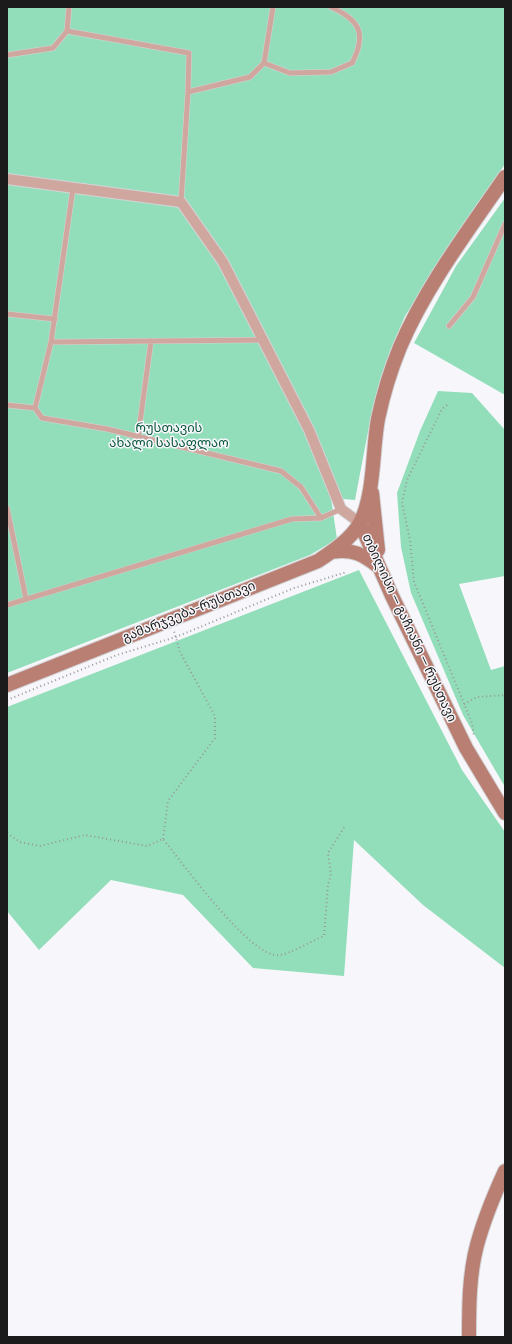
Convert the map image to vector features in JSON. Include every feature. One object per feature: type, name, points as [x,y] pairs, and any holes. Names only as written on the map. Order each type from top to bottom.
[{"type":"main road","name":"თბილისი — გაჩიანი — რუსთავი","points":[[505,177],[418,309],[400,347],[389,377],[378,418],[372,474],[360,523],[392,596],[466,748],[505,813]]},
{"type":"main road","points":[[372,474],[376,540],[381,568]]},
{"type":"main road","name":"გამარჯვება-რუსთავი","points":[[7,685],[318,561],[345,541],[360,523]]},
{"type":"main road","points":[[332,552],[340,550],[356,552],[366,556],[381,568]]},
{"type":"main road","points":[[469,1337],[469,1303],[477,1247],[488,1208],[505,1171]]},
{"type":"street","points":[[7,179],[181,202],[223,262],[264,340],[309,430],[340,509],[360,523]]},
{"type":"lane","points":[[7,55],[53,48],[67,31],[69,7]]},
{"type":"lane","points":[[188,92],[250,77],[264,64],[273,7]]},
{"type":"lane","points":[[264,64],[290,74],[330,72],[352,63],[360,48],[358,26],[347,14],[330,7]]},
{"type":"lane","points":[[67,31],[189,53],[181,202]]},
{"type":"lane","points":[[73,188],[55,319],[35,408],[42,418],[138,437],[280,471],[302,487],[321,518]]},
{"type":"lane","points":[[449,326],[473,297],[505,224]]},
{"type":"lane","points":[[7,314],[55,319]]},
{"type":"lane","points":[[51,342],[264,340]]},
{"type":"lane","points":[[138,437],[151,341]]},
{"type":"lane","points":[[7,405],[35,408]]},
{"type":"lane","points":[[7,508],[26,599]]},
{"type":"lane","points":[[7,605],[292,519],[321,518],[340,509]]},
{"type":"path","points":[[447,405],[442,409],[407,480],[402,503],[410,540],[414,582],[472,723],[474,738]]},
{"type":"path","points":[[7,700],[117,655],[176,637],[294,588],[347,572]]},
{"type":"path","points":[[171,620],[180,652],[215,716],[215,738],[168,801],[163,839],[212,902],[265,953],[279,956],[324,936],[328,885],[331,874],[328,853],[345,826]]},
{"type":"path","points":[[464,704],[477,696],[505,695]]},
{"type":"path","points":[[7,833],[20,842],[40,846],[85,835],[147,846],[163,839]]},
{"type":"green space","name":"რუსთავის ახალი სასაფლაო","points":[[7,7],[505,7],[505,164],[405,316],[390,351],[371,416],[355,500],[331,498],[337,539],[310,555],[7,673]]},
{"type":"green space","points":[[505,198],[505,395],[414,343],[456,266]]},
{"type":"green space","points":[[438,391],[472,393],[505,430],[505,576],[459,584],[491,670],[505,666],[505,787],[463,715],[411,593],[401,547],[397,493],[420,431]]},
{"type":"green space","points":[[359,570],[462,770],[505,832],[505,968],[423,905],[354,840],[344,976],[253,968],[183,895],[111,880],[39,950],[7,911],[7,707]]}]
